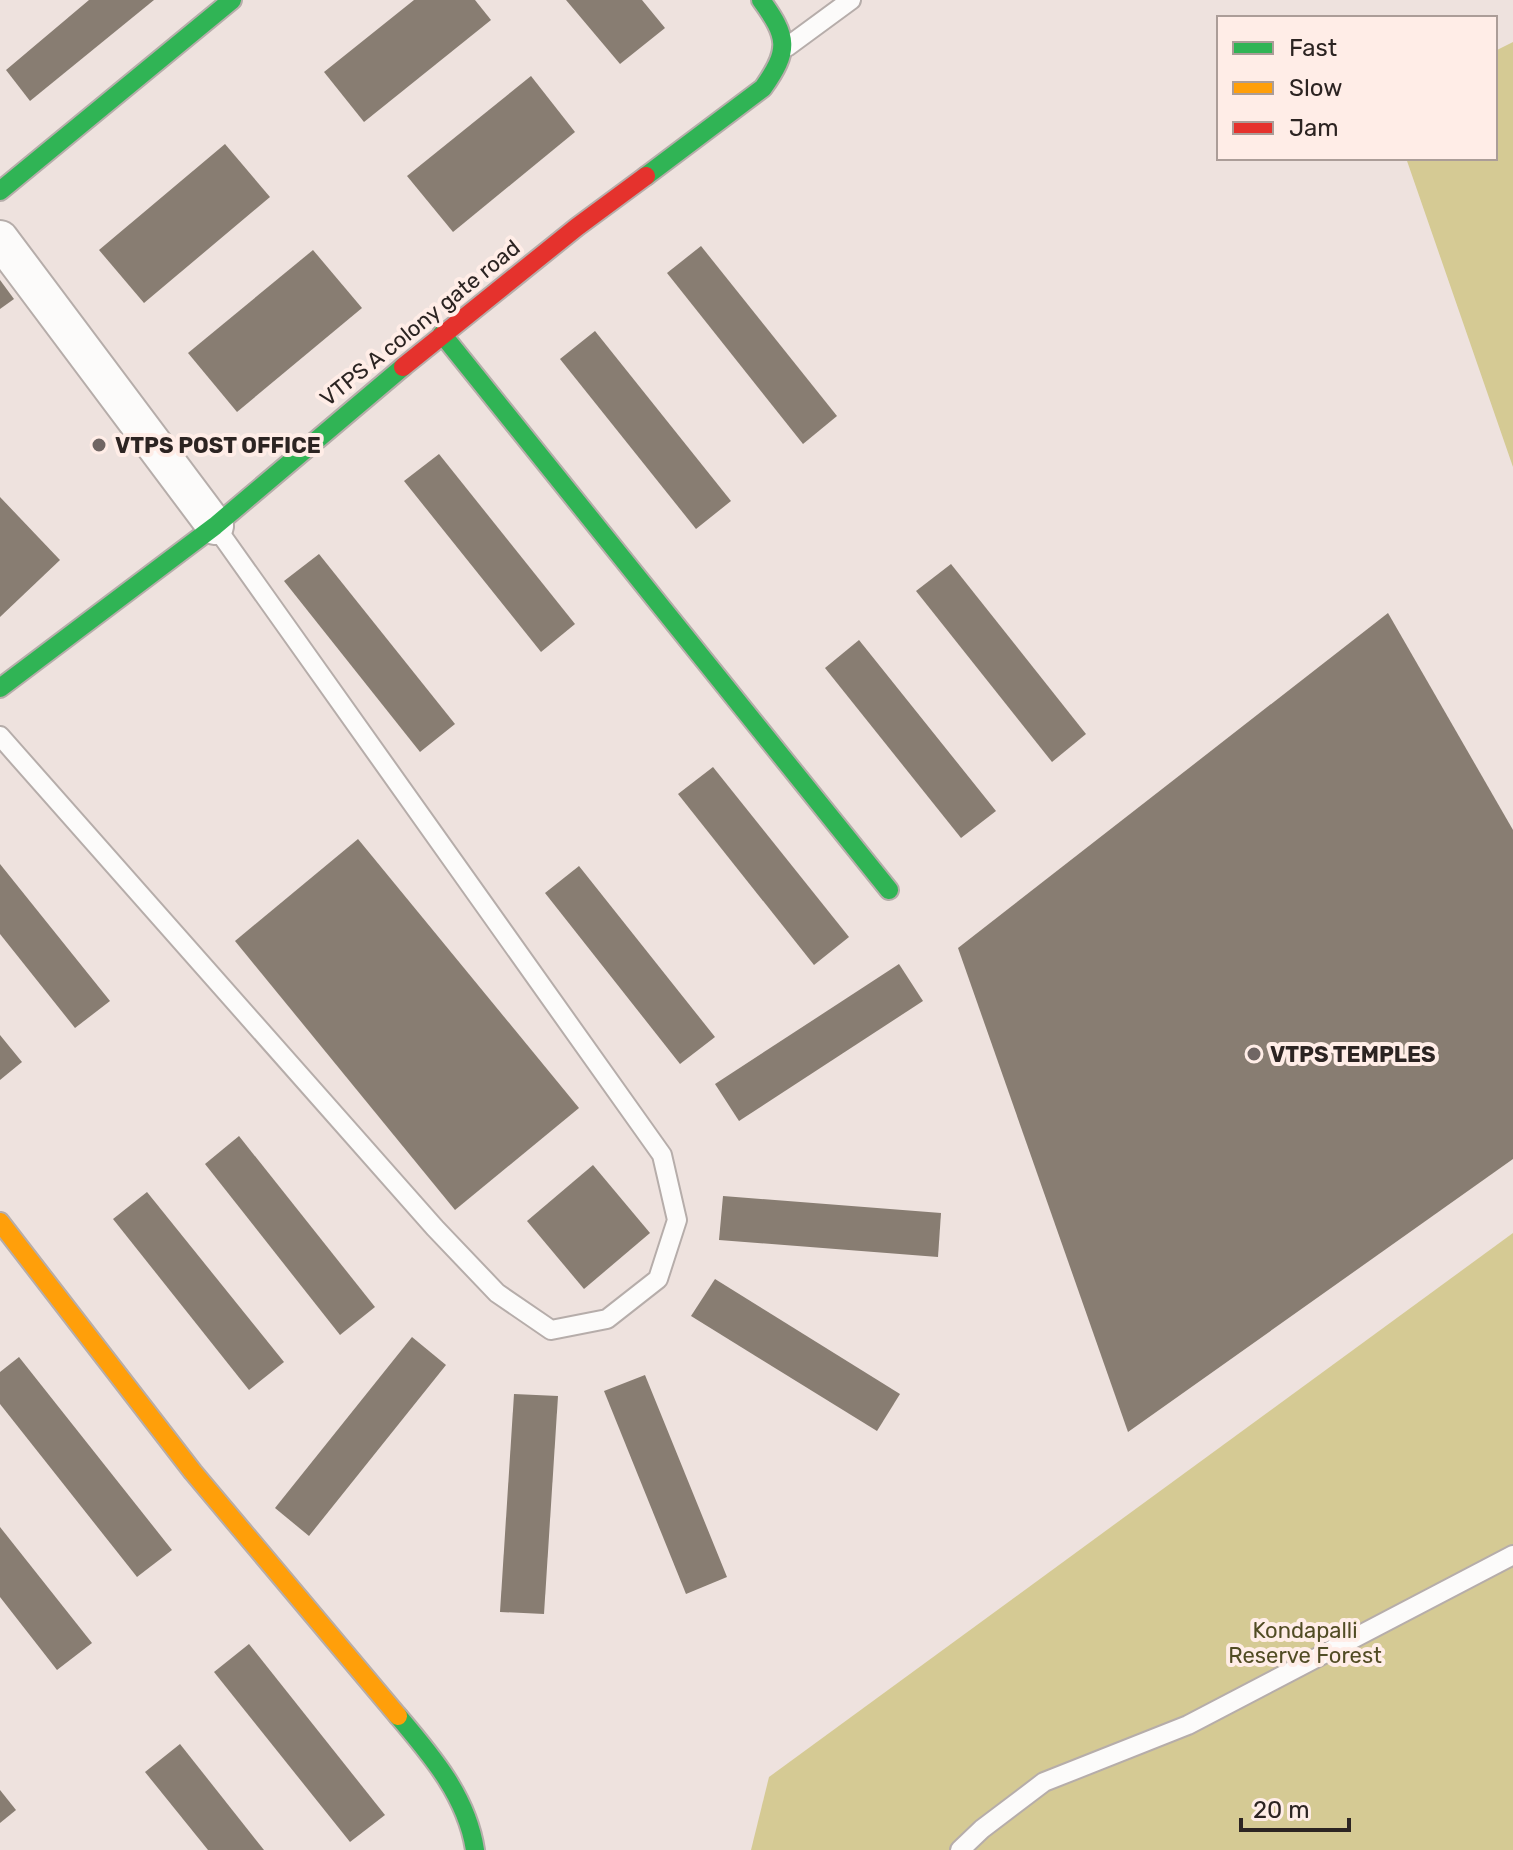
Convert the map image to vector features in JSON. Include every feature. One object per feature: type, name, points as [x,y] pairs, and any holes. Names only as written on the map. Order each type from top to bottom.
[{"type":"street","points":[[0,191],[232,0]]},
{"type":"street","points":[[761,0],[780,26],[785,49]]},
{"type":"street","name":"VTPS A colony gate road","points":[[0,688],[215,526],[442,334],[577,227],[763,88],[776,71],[785,49]]},
{"type":"street","points":[[0,239],[215,526]]},
{"type":"street","points":[[442,334],[889,890]]},
{"type":"street","points":[[0,1222],[193,1472],[435,1760],[464,1807],[474,1833],[475,1850]]},
{"type":"lane","points":[[785,49],[851,0]]},
{"type":"lane","points":[[0,736],[435,1228],[497,1293],[551,1330],[607,1319],[658,1279],[677,1220],[662,1155],[215,526]]},
{"type":"lane","points":[[960,1850],[982,1829],[1044,1782],[1188,1725],[1513,1555]]},
{"type":"green space","points":[[1513,42],[1513,467],[1407,160],[1497,160],[1497,50]]},
{"type":"green space","name":"Kondapalli Reserve Forest","points":[[1513,1233],[1513,1850],[751,1850],[769,1777]]},
{"type":"building","points":[[89,0],[154,0],[30,101],[6,70]]},
{"type":"building","points":[[414,0],[475,0],[491,20],[364,122],[324,72]]},
{"type":"building","points":[[566,0],[642,0],[665,28],[620,64]]},
{"type":"building","points":[[531,76],[575,132],[453,232],[407,176]]},
{"type":"building","points":[[225,144],[270,197],[144,303],[99,250]]},
{"type":"building","points":[[701,246],[837,416],[803,444],[667,273]]},
{"type":"building","points":[[313,250],[362,308],[237,412],[188,353]]},
{"type":"building","points":[[0,280],[14,299],[0,309]]},
{"type":"building","points":[[595,331],[731,501],[696,529],[560,359]]},
{"type":"building","points":[[439,454],[575,624],[541,652],[404,481]]},
{"type":"building","points":[[0,497],[60,560],[0,617]]},
{"type":"building","points":[[319,554],[455,724],[420,752],[284,581]]},
{"type":"building","points":[[951,564],[1086,734],[1052,762],[916,591]]},
{"type":"building","name":"VTPS TEMPLES","points":[[1388,613],[1513,830],[1513,1159],[1128,1432],[958,948]]},
{"type":"building","points":[[859,640],[996,811],[961,838],[825,668]]},
{"type":"building","points":[[713,767],[849,937],[814,965],[678,794]]},
{"type":"building","points":[[358,839],[579,1108],[455,1210],[235,941]]},
{"type":"building","points":[[0,864],[110,1001],[75,1028],[0,934]]},
{"type":"building","points":[[579,866],[715,1037],[680,1064],[545,893]]},
{"type":"building","points":[[899,964],[923,1001],[739,1121],[715,1084]]},
{"type":"building","points":[[0,1035],[22,1062],[0,1080]]},
{"type":"building","points":[[239,1136],[375,1307],[340,1335],[205,1164]]},
{"type":"building","points":[[593,1165],[650,1233],[584,1289],[527,1221]]},
{"type":"building","points":[[147,1192],[284,1362],[249,1390],[113,1219]]},
{"type":"building","points":[[723,1196],[941,1213],[938,1257],[719,1240]]},
{"type":"building","points":[[715,1279],[900,1394],[877,1431],[691,1316]]},
{"type":"building","points":[[412,1337],[446,1365],[309,1536],[275,1508]]},
{"type":"building","points":[[19,1357],[172,1550],[137,1577],[0,1404],[0,1372]]},
{"type":"building","points":[[645,1375],[727,1577],[686,1594],[604,1391]]},
{"type":"building","points":[[514,1394],[558,1396],[544,1614],[500,1612]]},
{"type":"building","points":[[0,1527],[92,1643],[57,1670],[0,1597]]},
{"type":"building","points":[[249,1644],[385,1815],[350,1842],[214,1672]]},
{"type":"building","points":[[180,1744],[264,1850],[208,1850],[145,1772]]},
{"type":"building","points":[[0,1790],[16,1810],[0,1823]]},
{"type":"traffic: fast","points":[[0,191],[232,0]]},
{"type":"traffic: fast","points":[[646,176],[763,88],[772,75],[781,53],[781,34],[761,0]]},
{"type":"traffic: fast","points":[[442,334],[889,890]]},
{"type":"traffic: fast","points":[[0,688],[215,526],[403,367]]},
{"type":"traffic: fast","points":[[398,1716],[435,1762],[456,1795],[471,1831],[475,1850]]},
{"type":"traffic: slow","points":[[0,1222],[193,1472],[398,1716]]},
{"type":"traffic: jam","points":[[403,367],[577,227],[646,176]]},
{"type":"place","name":"VTPS POST OFFICE","points":[[99,445]]},
{"type":"place","name":"VTPS TEMPLES","points":[[1254,1054]]}]
